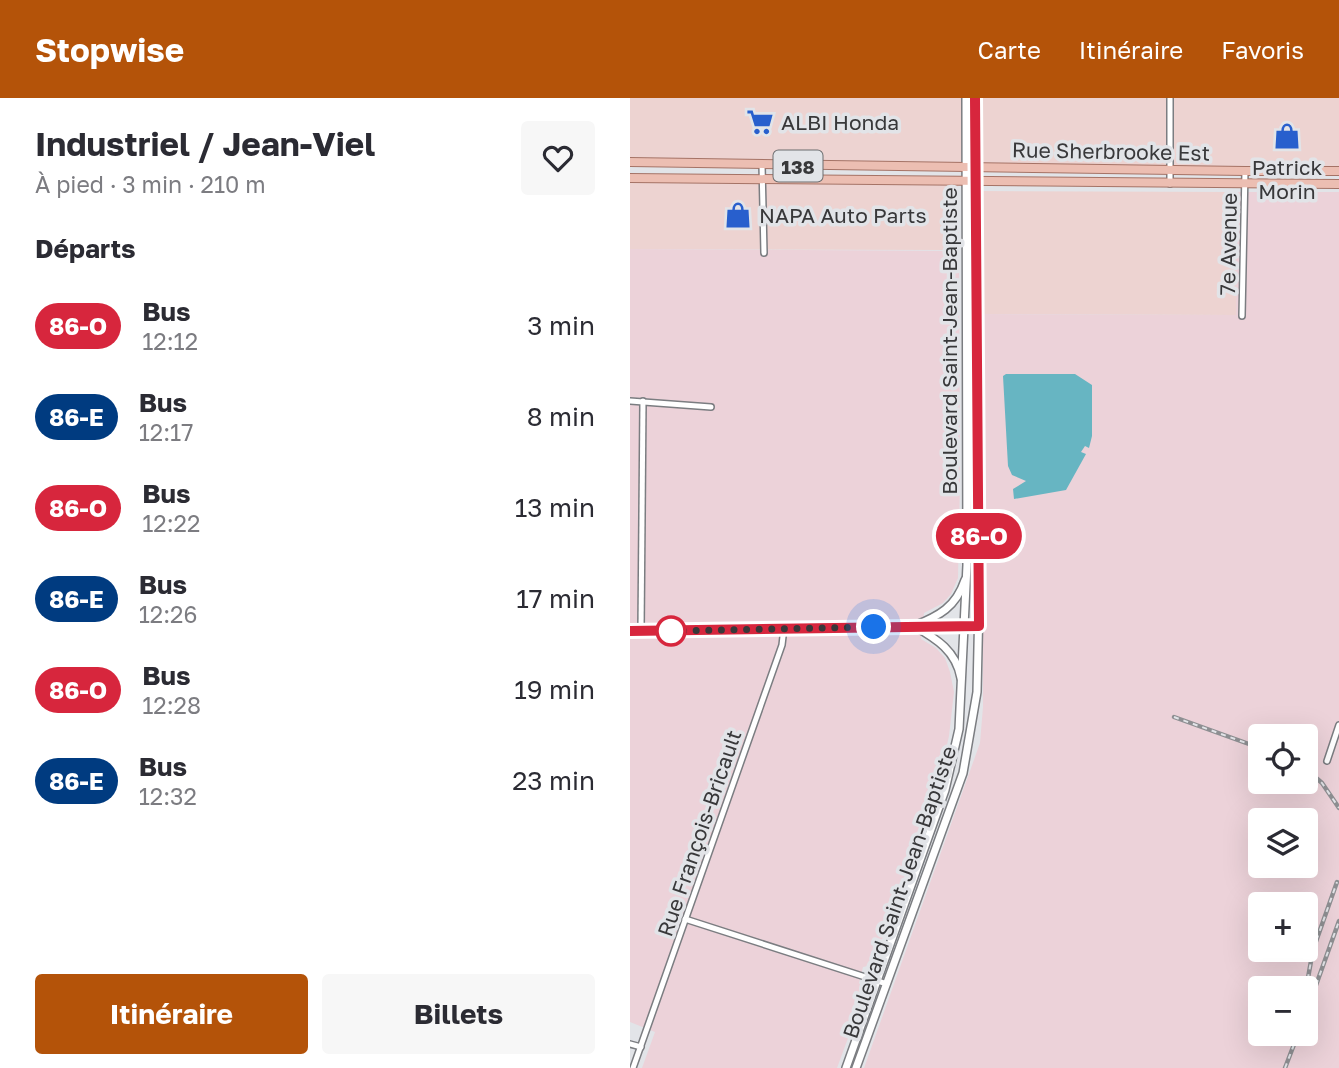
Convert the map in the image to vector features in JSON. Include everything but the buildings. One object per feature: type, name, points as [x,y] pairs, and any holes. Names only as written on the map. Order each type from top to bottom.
[{"type":"main road","name":"Boulevard Saint-Jean-Baptiste","points":[[856,1068],[963,773],[977,692],[978,316],[972,182],[967,166],[966,98]]},
{"type":"main road","name":"Boulevard Saint-Jean-Baptiste","points":[[846,1068],[946,790],[960,729],[966,625],[967,317],[972,182],[977,166],[975,98]]},
{"type":"main road","name":"Rue Sherbrooke Est","points":[[630,162],[1245,172],[1339,171]]},
{"type":"main road","points":[[659,163],[659,178]]},
{"type":"main road","points":[[703,179],[704,165]]},
{"type":"main road","points":[[838,166],[838,181]]},
{"type":"main road","points":[[1082,183],[1083,168]]},
{"type":"main road","points":[[1285,171],[1287,184]]},
{"type":"main road","points":[[1317,184],[1318,171]]},
{"type":"main road","name":"Rue Sherbrooke Est","points":[[630,178],[1339,184]]},
{"type":"main road","points":[[967,317],[978,316]]},
{"type":"main road","points":[[967,349],[978,349]]},
{"type":"main road","points":[[967,472],[978,472]]},
{"type":"main road","points":[[915,626],[945,612],[958,596],[967,565]]},
{"type":"main road","points":[[915,626],[947,648],[956,660],[963,689]]},
{"type":"street","points":[[1170,98],[1170,184]]},
{"type":"street","points":[[762,165],[764,253]]},
{"type":"street","name":"7e Avenue","points":[[1242,316],[1245,172]]},
{"type":"street","points":[[630,401],[711,407]]},
{"type":"street","points":[[640,631],[643,401]]},
{"type":"street","points":[[630,631],[979,626]]},
{"type":"street","name":"Rue François-Bricault","points":[[634,1068],[782,645],[784,628]]},
{"type":"street","points":[[1326,761],[1339,725]]},
{"type":"street","points":[[685,919],[887,984]]},
{"type":"street","points":[[630,1044],[640,1047]]},
{"type":"shaded area","points":[[630,98],[1339,98],[1339,170],[630,162]]},
{"type":"shaded area","points":[[630,178],[958,181],[959,250],[630,249]]},
{"type":"shaded area","points":[[979,191],[1236,192],[1236,315],[978,314]]},
{"type":"shaded area","points":[[1236,192],[1339,192],[1339,1068],[864,1068],[980,743],[983,707],[982,314],[1236,315]]},
{"type":"shaded area","points":[[630,249],[959,251],[958,578],[951,594],[943,603],[924,613],[921,639],[936,648],[945,658],[950,672],[954,692],[949,736],[940,776],[873,965],[863,967],[859,983],[865,992],[837,1068],[642,1068],[655,1032],[630,1022]]},
{"type":"water","points":[[1075,374],[1092,385],[1092,436],[1089,448],[1085,446],[1081,452],[1086,454],[1066,490],[1014,499],[1013,489],[1026,481],[1012,475],[1008,466],[1003,376]]},
{"type":"railway","points":[[1174,717],[1248,744]]},
{"type":"railway","points":[[1318,780],[1339,808]]},
{"type":"railway","points":[[1308,976],[1313,950],[1337,882]]},
{"type":"railway","points":[[1318,980],[1339,921]]},
{"type":"railway","points":[[1285,1068],[1293,1046]]},
{"type":"bus line","name":"86-O","points":[[630,631],[979,626],[975,98]]},
{"type":"place","name":"ALBI Honda","points":[[760,122]]},
{"type":"place","name":"Patrick Morin","points":[[1287,136]]},
{"type":"place","name":"NAPA Auto Parts","points":[[738,215]]},
{"type":"route","points":[[671,631],[874,627]]}]
